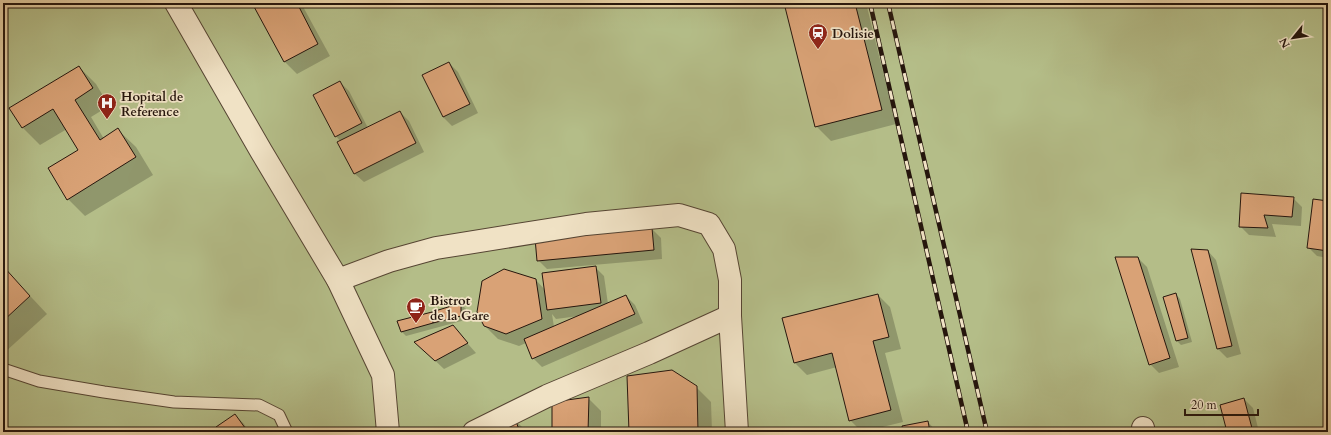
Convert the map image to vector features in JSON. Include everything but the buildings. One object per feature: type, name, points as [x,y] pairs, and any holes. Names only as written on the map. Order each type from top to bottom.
[{"type":"street","points":[[176,3],[261,151],[338,280],[383,375],[388,432]]},
{"type":"street","points":[[338,280],[389,261],[436,248],[586,224],[679,215],[709,224],[724,249],[730,280],[730,316],[737,432]]},
{"type":"street","points":[[474,432],[547,396],[649,353],[730,316]]},
{"type":"lane","points":[[3,369],[39,381],[174,402],[259,405],[279,416],[287,432]]},
{"type":"green space","points":[[3,3],[1328,3],[1328,432],[3,432]]},
{"type":"railway","points":[[870,3],[968,432]]},
{"type":"railway","points":[[888,3],[987,432]]},
{"type":"place","name":"Dolisie","points":[[818,50]]},
{"type":"place","name":"Hopital de Reference","points":[[107,120]]},
{"type":"place","name":"Bistrot de la Gare","points":[[416,324]]}]
